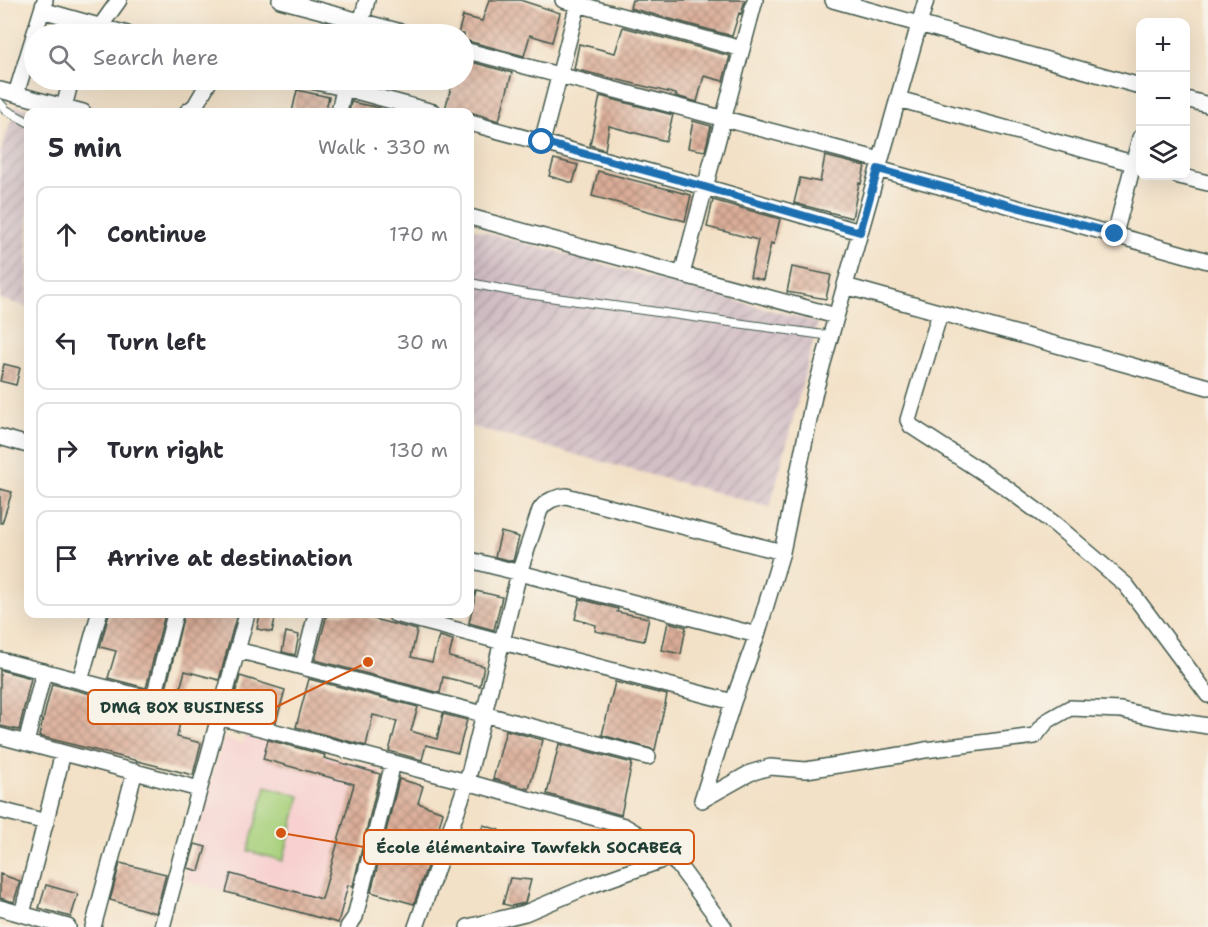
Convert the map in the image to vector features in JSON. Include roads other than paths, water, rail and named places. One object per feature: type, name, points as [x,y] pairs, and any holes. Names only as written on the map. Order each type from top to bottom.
[{"type":"street","points":[[103,24],[118,0]]},
{"type":"street","points":[[361,24],[367,0]]},
{"type":"street","points":[[563,0],[579,2],[742,48]]},
{"type":"street","points":[[682,274],[755,0]]},
{"type":"street","points":[[833,0],[1136,85]]},
{"type":"street","points":[[926,0],[815,391],[782,552],[702,800],[750,773],[770,767],[806,770],[925,750],[1035,736],[1047,721],[1070,708],[1121,710],[1208,726]]},
{"type":"street","points":[[286,1],[349,24]]},
{"type":"street","points":[[542,142],[579,2]]},
{"type":"street","points":[[37,24],[43,5],[83,24]]},
{"type":"street","points":[[474,53],[723,118],[1208,261]]},
{"type":"street","points":[[16,94],[24,68]]},
{"type":"street","points":[[0,90],[68,108]]},
{"type":"street","points":[[64,107],[68,90]]},
{"type":"street","points":[[192,108],[204,90]]},
{"type":"street","points":[[340,108],[344,90]]},
{"type":"street","points":[[364,90],[420,108]]},
{"type":"street","points":[[898,99],[1136,164]]},
{"type":"street","points":[[1190,100],[1208,105]]},
{"type":"street","points":[[474,124],[860,232]]},
{"type":"street","points":[[1115,234],[1136,167]]},
{"type":"street","points":[[1190,179],[1208,183]]},
{"type":"street","points":[[474,218],[836,316]]},
{"type":"street","points":[[845,286],[1208,387]]},
{"type":"street","points":[[940,312],[908,420],[911,426],[1005,487],[1056,525],[1126,585],[1208,695]]},
{"type":"street","points":[[0,438],[24,444]]},
{"type":"street","points":[[416,927],[467,782],[519,573],[544,503],[566,496],[782,552]]},
{"type":"street","points":[[474,561],[757,635]]},
{"type":"street","points":[[80,681],[98,618]]},
{"type":"street","points":[[153,700],[174,618]]},
{"type":"street","points":[[162,927],[246,618]]},
{"type":"street","points":[[303,667],[315,618]]},
{"type":"street","points":[[410,618],[733,702]]},
{"type":"street","points":[[237,650],[648,757]]},
{"type":"street","points":[[0,660],[467,782],[624,826],[656,845],[679,866],[724,927]]},
{"type":"street","points":[[26,743],[44,671]]},
{"type":"street","points":[[0,736],[200,789]]},
{"type":"street","points":[[22,914],[63,753]]},
{"type":"street","points":[[348,927],[355,917],[393,763]]},
{"type":"street","points":[[93,927],[135,771]]},
{"type":"street","points":[[0,810],[46,822]]},
{"type":"street","points":[[468,927],[525,913],[589,886],[668,858]]},
{"type":"street","points":[[0,908],[59,926]]},
{"type":"lane","points":[[0,103],[6,110],[24,120]]},
{"type":"lane","points":[[474,285],[831,336]]},
{"type":"place","name":"DMG BOX BUSINESS","points":[[368,662]]},
{"type":"place","name":"École élémentaire Tawfekh SOCABEG","points":[[281,833]]}]
